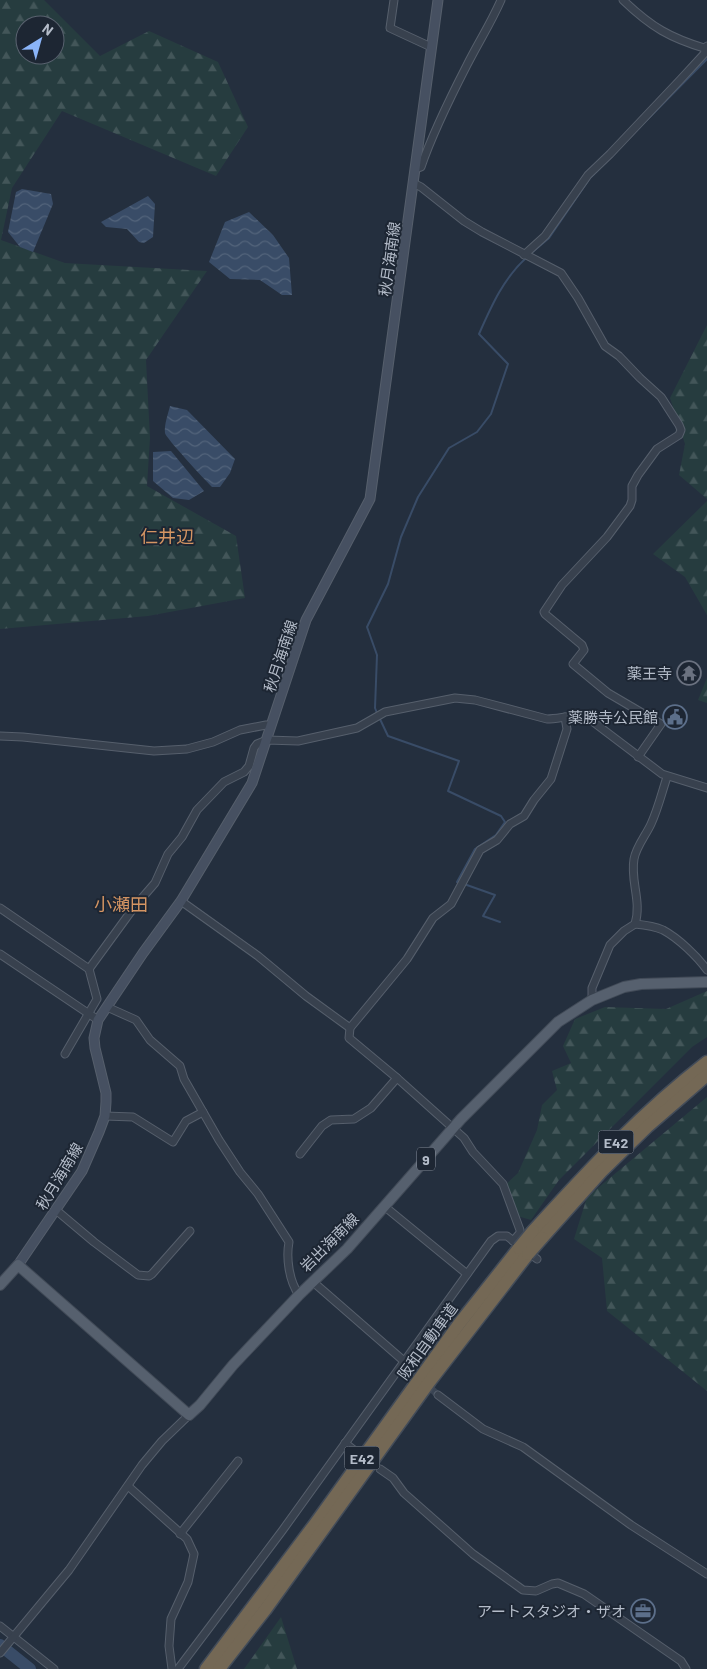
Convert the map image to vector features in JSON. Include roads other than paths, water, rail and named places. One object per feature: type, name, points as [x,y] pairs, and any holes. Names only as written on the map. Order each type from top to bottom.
[{"type":"highway","name":"阪和自動車道","points":[[206,1669],[315,1524],[459,1324],[537,1235],[601,1157],[635,1123],[707,1062]]},
{"type":"highway","name":"阪和自動車道","points":[[537,1235],[648,1126],[707,1075]]},
{"type":"highway","name":"阪和自動車道","points":[[219,1669],[265,1610],[524,1250]]},
{"type":"main road","name":"秋月海南線","points":[[18,1265],[82,1171],[105,1116],[106,1092],[94,1038],[98,1020],[143,953],[182,901],[252,783],[306,620],[370,499],[438,0]]},
{"type":"main road","name":"岩出海南線","points":[[188,1415],[200,1405],[233,1365],[312,1281],[347,1249],[453,1128],[558,1022],[592,1000],[616,990],[641,984],[707,982]]},
{"type":"main road","points":[[0,1285],[18,1265],[188,1415]]},
{"type":"street","points":[[394,0],[390,28],[431,47]]},
{"type":"street","points":[[415,169],[421,167],[430,143],[501,0]]},
{"type":"street","points":[[524,255],[545,236],[588,175],[681,79],[704,54],[707,48],[683,42],[658,29],[623,0]]},
{"type":"street","points":[[413,183],[421,187],[470,225],[561,273],[566,278],[605,346],[619,356],[661,397],[681,430],[679,435],[657,449],[632,486],[630,506],[607,537],[562,585],[544,612],[582,645],[584,650],[573,664],[608,693],[661,724],[638,757]]},
{"type":"street","points":[[89,969],[135,906],[156,883],[168,854],[182,837],[197,810],[224,782],[244,772],[249,766],[254,748],[257,744],[266,740],[298,741],[357,728],[385,712],[455,698],[475,700],[547,719],[580,715],[588,718],[667,777],[707,788]]},
{"type":"street","points":[[524,1250],[520,1230],[503,1184],[473,1152],[464,1138],[349,1038],[350,1028],[407,959],[433,918],[450,904],[480,850],[497,840],[510,824],[524,816],[551,779],[567,729],[565,717]]},
{"type":"street","points":[[0,736],[154,752],[187,749],[213,742],[240,730],[266,724],[271,725]]},
{"type":"street","points":[[592,1000],[592,988],[610,945],[624,931],[635,924],[638,914],[638,901],[633,868],[634,856],[651,824],[667,777]]},
{"type":"street","points":[[182,901],[258,956],[306,996],[350,1028]]},
{"type":"street","points":[[0,908],[89,969],[97,998],[65,1054]]},
{"type":"street","points":[[635,924],[664,931],[690,950],[707,970]]},
{"type":"street","points":[[0,954],[98,1020]]},
{"type":"street","points":[[107,1007],[136,1020],[150,1040],[180,1066],[184,1080],[240,1172],[258,1194],[289,1242],[288,1262],[295,1290],[299,1295]]},
{"type":"street","points":[[300,1154],[322,1126],[331,1120],[354,1119],[371,1108],[397,1078]]},
{"type":"street","points":[[105,1116],[133,1117],[173,1142],[186,1121],[203,1112]]},
{"type":"street","points":[[384,1206],[467,1274]]},
{"type":"street","points":[[56,1210],[138,1275],[149,1276],[152,1274],[190,1231]]},
{"type":"street","points":[[178,1669],[282,1531],[400,1366],[407,1365],[491,1241],[498,1236],[507,1236],[524,1250]]},
{"type":"street","points":[[312,1281],[407,1365]]},
{"type":"street","points":[[438,1395],[483,1429],[523,1446],[631,1525],[707,1574]]},
{"type":"street","points":[[0,1652],[69,1570],[142,1466],[162,1441],[188,1415]]},
{"type":"street","points":[[345,1443],[354,1450]]},
{"type":"street","points":[[180,1534],[238,1461]]},
{"type":"street","points":[[380,1469],[393,1478],[404,1493],[473,1554],[523,1590],[536,1591],[558,1583],[584,1594],[681,1661],[686,1669]]},
{"type":"street","points":[[128,1486],[187,1539],[194,1554],[188,1582],[171,1619],[169,1646],[172,1669]]},
{"type":"street","points":[[0,1626],[54,1669]]},
{"type":"water","points":[[22,189],[51,194],[53,204],[33,252],[20,247],[8,232],[16,192]]},
{"type":"water","points":[[148,196],[155,204],[153,237],[144,243],[139,242],[127,229],[106,227],[101,222]]},
{"type":"water","points":[[249,212],[273,235],[289,258],[292,295],[282,295],[260,280],[230,279],[209,262],[225,222]]},
{"type":"water","points":[[170,406],[187,410],[235,459],[230,473],[220,487],[212,487],[165,433]]},
{"type":"water","points":[[171,451],[204,491],[189,500],[173,498],[153,481],[153,452]]},
{"type":"waterway","points":[[631,136],[707,59]]},
{"type":"waterway","points":[[529,255],[549,238],[590,178],[600,168]]},
{"type":"waterway","points":[[377,713],[375,708],[377,655],[367,627],[388,584],[401,537],[418,497],[449,448],[477,432],[491,414],[508,364],[479,334],[504,284],[526,258]]},
{"type":"waterway","points":[[379,717],[388,736],[459,761],[448,791],[501,816],[505,822],[496,835],[475,849],[457,882],[459,883]]},
{"type":"waterway","points":[[464,884],[495,895],[483,916],[500,922]]},
{"type":"waterway","points":[[0,1645],[30,1669]]},
{"type":"tunnel","points":[[409,1368],[438,1395]]},
{"type":"place","name":"薬王寺","points":[[689,673]]},
{"type":"place","name":"薬勝寺公民館","points":[[675,717]]},
{"type":"place","name":"アートスタジオ・ザオ","points":[[643,1611]]},
{"type":"district","name":"仁井辺","points":[[167,536]]},
{"type":"district","name":"小瀬田","points":[[121,904]]}]
